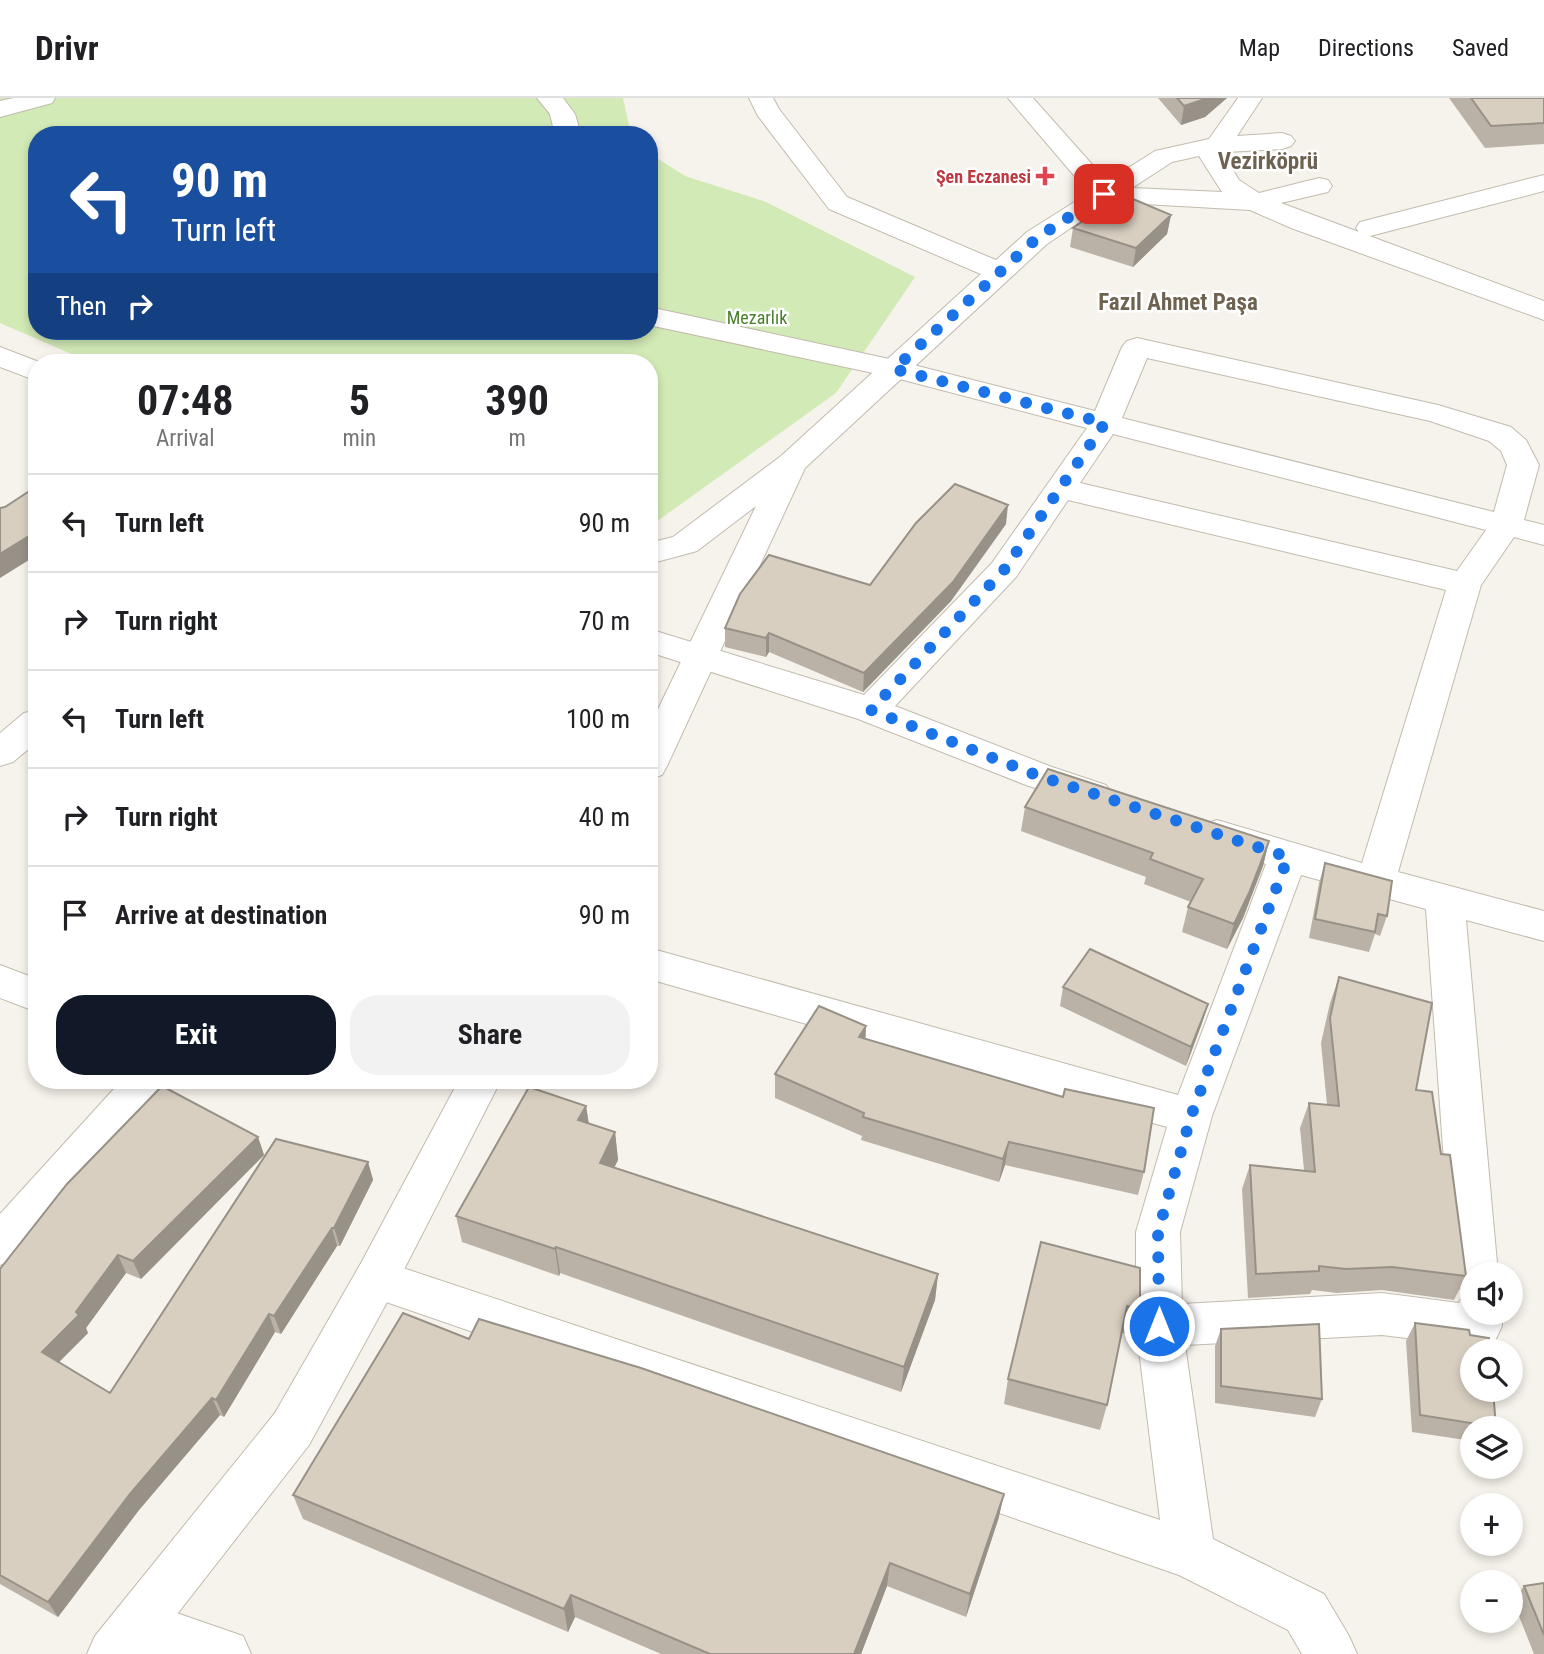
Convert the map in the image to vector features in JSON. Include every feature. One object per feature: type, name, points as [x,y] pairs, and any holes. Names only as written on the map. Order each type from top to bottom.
[{"type":"street","points":[[0,109],[43,98]]},
{"type":"street","points":[[548,98],[558,106],[567,126]]},
{"type":"street","points":[[761,98],[775,122],[838,203],[1000,272]]},
{"type":"street","points":[[1020,98],[1104,194],[1255,202],[1300,164]]},
{"type":"street","points":[[1250,98],[1211,155],[1229,185],[1255,202],[1301,222],[1544,311]]},
{"type":"street","points":[[1261,98],[1300,164],[1353,216],[1544,289]]},
{"type":"street","points":[[658,552],[685,544],[792,463],[1037,238],[1164,156],[1217,145],[1300,164]]},
{"type":"street","points":[[1353,216],[1544,183]]},
{"type":"street","points":[[658,318],[894,369],[1544,535]]},
{"type":"street","points":[[871,710],[1004,570],[1105,423],[1137,347],[1438,414],[1500,434],[1515,447],[1524,466],[1506,525],[1465,584],[1376,881]]},
{"type":"street","points":[[0,356],[28,368]]},
{"type":"street","points":[[658,747],[792,463]]},
{"type":"street","points":[[1060,488],[1465,584]]},
{"type":"street","points":[[658,642],[702,654],[871,710],[1039,776],[1131,806]]},
{"type":"street","points":[[0,753],[28,730]]},
{"type":"street","points":[[1183,823],[1288,857],[1544,926]]},
{"type":"street","points":[[1191,1554],[1159,1326],[1158,1232],[1191,1116],[1288,857]]},
{"type":"street","points":[[1445,901],[1474,1262]]},
{"type":"street","points":[[658,966],[1191,1116]]},
{"type":"street","points":[[0,981],[28,992]]},
{"type":"street","points":[[0,1245],[140,1089]]},
{"type":"street","points":[[225,1654],[125,1639],[292,1429],[376,1279],[475,1089]]},
{"type":"street","points":[[376,1279],[1191,1554],[1306,1612],[1331,1654]]},
{"type":"street","points":[[1159,1326],[1382,1314],[1460,1324]]},
{"type":"green space","name":"Mezarlık","points":[[0,98],[623,98],[629,126],[28,126],[28,335],[0,323]]},
{"type":"green space","name":"Mezarlık","points":[[658,159],[685,176],[766,202],[915,277],[836,393],[658,521],[658,354],[72,354],[39,340],[658,340]]},
{"type":"building","points":[[1177,98],[1208,98],[1184,106]]},
{"type":"building","points":[[1471,98],[1544,98],[1544,123],[1491,126]]},
{"type":"building","points":[[1133,199],[1171,215],[1136,248],[1073,228],[1113,200]]},
{"type":"building","points":[[955,484],[1008,505],[953,582],[864,673],[769,633],[766,638],[725,628],[740,594],[769,555],[870,585],[916,523]]},
{"type":"building","points":[[28,492],[28,537],[0,554],[0,508]]},
{"type":"building","points":[[1048,769],[1269,841],[1234,924],[1188,907],[1203,879],[1150,859],[1153,853],[1025,807]]},
{"type":"building","points":[[1325,863],[1392,881],[1387,916],[1378,914],[1375,932],[1315,919]]},
{"type":"building","points":[[1090,949],[1208,1004],[1191,1047],[1063,987]]},
{"type":"building","points":[[1339,977],[1432,1003],[1416,1090],[1432,1092],[1441,1154],[1450,1155],[1464,1262],[1460,1262],[1460,1275],[1392,1267],[1346,1269],[1319,1266],[1319,1271],[1256,1274],[1250,1165],[1315,1172],[1309,1103],[1339,1106],[1330,1018]]},
{"type":"building","points":[[819,1006],[866,1026],[859,1037],[1063,1097],[1065,1089],[1154,1108],[1144,1172],[1009,1142],[1003,1159],[863,1117],[864,1113],[775,1074]]},
{"type":"building","points":[[159,1089],[168,1089],[258,1137],[133,1261],[118,1255],[76,1312],[79,1315],[42,1352],[110,1393],[276,1139],[368,1162],[334,1228],[274,1316],[269,1314],[216,1400],[212,1398],[130,1494],[48,1602],[0,1575],[0,1269],[67,1184]]},
{"type":"building","points":[[528,1089],[535,1089],[586,1106],[578,1120],[615,1132],[600,1163],[938,1274],[904,1367],[556,1247],[555,1249],[456,1216]]},
{"type":"building","points":[[1041,1242],[1140,1268],[1140,1310],[1127,1306],[1107,1405],[1008,1379]]},
{"type":"building","points":[[403,1313],[469,1339],[479,1319],[641,1368],[1004,1494],[970,1594],[890,1563],[854,1654],[710,1654],[571,1595],[564,1609],[293,1495]]},
{"type":"building","points":[[1415,1323],[1469,1330],[1470,1335],[1489,1338],[1460,1339],[1460,1402],[1494,1402],[1495,1416],[1460,1416],[1460,1421],[1420,1415]]},
{"type":"building","points":[[1319,1324],[1322,1399],[1221,1386],[1221,1329]]},
{"type":"building","points":[[1544,1583],[1544,1635],[1524,1586]]},
{"type":"place","name":"Şen Eczanesi","points":[[1045,176]]},
{"type":"district","name":"Vezirköprü","points":[[1268,161]]},
{"type":"district","name":"Fazıl Ahmet Paşa","points":[[1178,302]]},
{"type":"route","points":[[1104,194],[1037,238],[894,369],[1105,423],[1004,570],[871,710],[1039,776],[1288,857],[1191,1116],[1158,1232],[1159,1326]]}]
